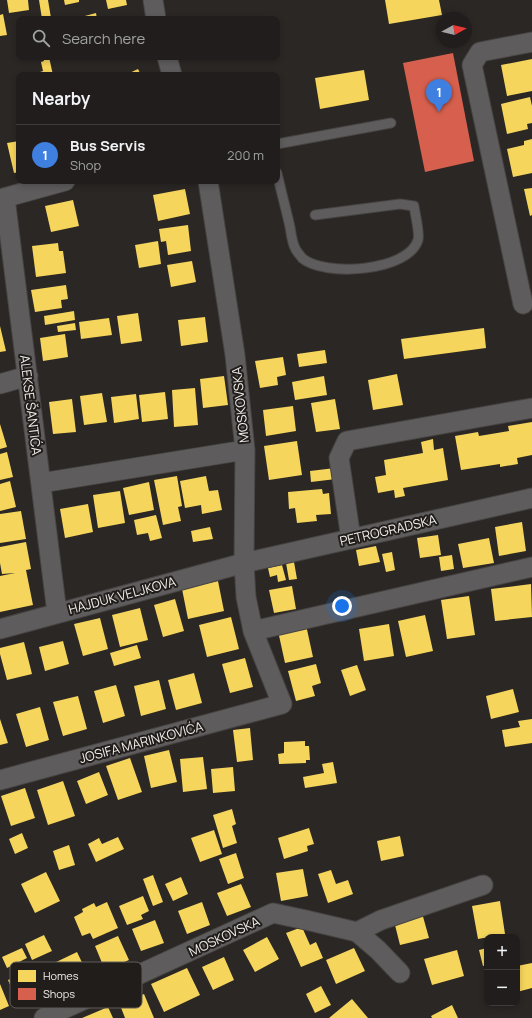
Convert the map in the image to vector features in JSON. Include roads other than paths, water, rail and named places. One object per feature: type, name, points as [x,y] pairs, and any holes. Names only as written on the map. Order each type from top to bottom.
[{"type":"street","points":[[153,0],[156,16]]},
{"type":"street","points":[[522,304],[472,64],[480,52],[532,42]]},
{"type":"street","points":[[168,60],[171,72]]},
{"type":"street","points":[[2,199],[54,184]]},
{"type":"street","name":"MOSKOVSKA","points":[[208,184],[235,355],[245,450],[244,563],[246,597],[253,631],[282,704]]},
{"type":"street","name":"ALEKSE ŠANTIĆA","points":[[2,199],[28,376],[57,613]]},
{"type":"street","points":[[0,384],[28,376]]},
{"type":"street","points":[[351,539],[339,458],[347,442],[532,408]]},
{"type":"street","points":[[41,483],[245,450]]},
{"type":"street","name":"PETROGRADSKA","points":[[244,563],[532,498]]},
{"type":"street","name":"HAJDUK VELJKOVA","points":[[0,629],[244,563]]},
{"type":"street","points":[[253,631],[532,567]]},
{"type":"street","name":"JOSIFA MARINKOVIĆA","points":[[0,780],[282,704]]},
{"type":"street","points":[[357,932],[381,920],[483,885]]},
{"type":"street","name":"MOSKOVSKA","points":[[142,973],[273,913],[357,932],[378,950],[400,973]]},
{"type":"street","name":"MOSKOVSKA","points":[[44,1018],[66,1008]]},
{"type":"lane","points":[[280,143],[391,123]]},
{"type":"lane","points":[[280,184],[294,247],[302,257],[314,265],[331,268],[374,267],[397,260],[410,253],[419,238],[414,206],[400,204],[315,215]]},
{"type":"place","name":"Bus Servis","points":[[439,112]]}]
